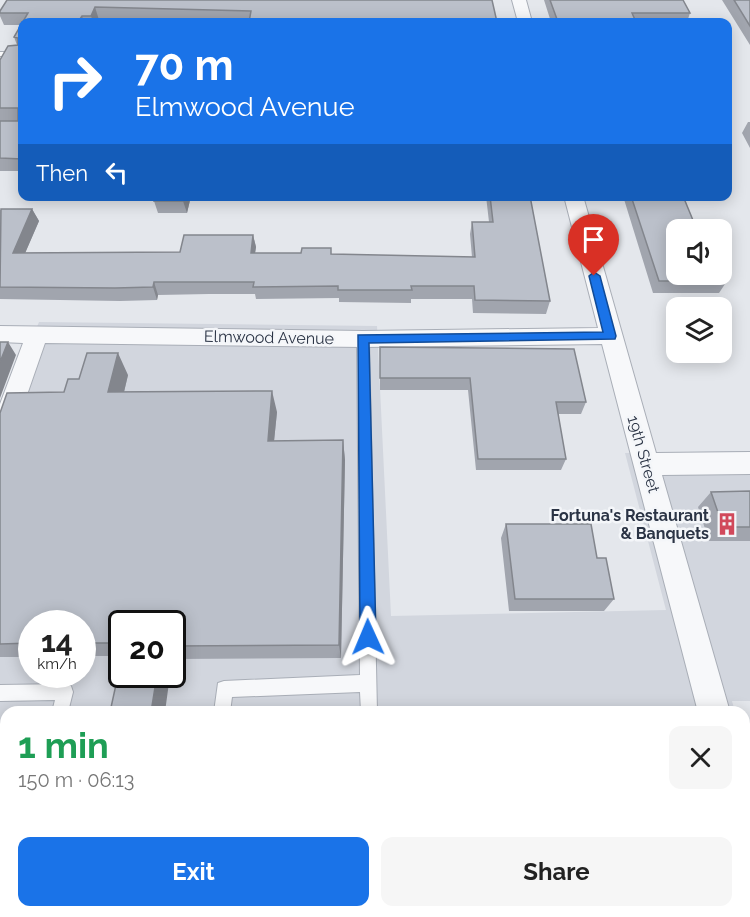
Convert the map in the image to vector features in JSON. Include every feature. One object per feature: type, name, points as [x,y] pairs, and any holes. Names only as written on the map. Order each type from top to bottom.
[{"type":"street","points":[[519,0],[524,18]]},
{"type":"street","name":"19th Street","points":[[574,201],[712,706]]},
{"type":"street","name":"Elmwood Avenue","points":[[0,334],[363,339],[610,336]]},
{"type":"street","points":[[0,438],[37,335]]},
{"type":"street","points":[[647,464],[750,463]]},
{"type":"lane","points":[[0,54],[18,54]]},
{"type":"lane","points":[[363,339],[369,706]]},
{"type":"lane","points":[[223,706],[224,689],[369,682]]},
{"type":"lane","points":[[0,693],[65,692],[62,706]]},
{"type":"shaded area","points":[[39,322],[377,326],[391,616],[666,610],[625,453],[750,451],[750,701],[732,701],[733,706],[0,706],[0,415]]},
{"type":"building","points":[[7,0],[492,0],[496,18],[250,18],[251,11],[95,7],[91,16],[81,18],[25,18],[28,13],[0,13]]},
{"type":"building","points":[[550,0],[683,0],[690,13],[632,13],[634,18],[557,18]]},
{"type":"building","points":[[734,0],[750,0],[750,26]]},
{"type":"building","points":[[18,45],[18,108],[0,108],[0,60],[8,46]]},
{"type":"building","points":[[0,121],[18,121],[18,159],[0,158]]},
{"type":"building","points":[[491,201],[531,201],[550,301],[475,300],[474,286],[411,286],[412,290],[338,290],[338,286],[253,287],[254,282],[154,282],[153,287],[0,287],[1,209],[32,209],[13,253],[180,252],[184,235],[253,235],[251,253],[301,253],[302,248],[331,248],[331,254],[475,257],[472,222],[493,222]]},
{"type":"building","points":[[633,201],[685,201],[692,219],[666,219],[666,281],[659,281]]},
{"type":"building","points":[[0,342],[8,342],[0,362]]},
{"type":"building","points":[[380,347],[574,349],[586,402],[556,402],[566,459],[478,459],[470,378],[380,378]]},
{"type":"building","points":[[87,353],[118,353],[108,392],[272,391],[268,441],[343,440],[339,645],[186,646],[186,610],[108,610],[108,643],[96,643],[96,610],[18,610],[18,643],[0,644],[0,413],[7,393],[64,392],[68,379],[79,379]]},
{"type":"building","points":[[750,491],[750,527],[723,527],[711,492]]},
{"type":"building","points":[[506,524],[591,524],[597,558],[606,558],[614,599],[515,599]]},
{"type":"building","points":[[115,688],[155,688],[152,706],[111,706]]},
{"type":"place","name":"Fortuna's Restaurant & Banquets","points":[[727,524]]},
{"type":"route","points":[[368,637],[363,339],[610,336],[594,276]]}]
